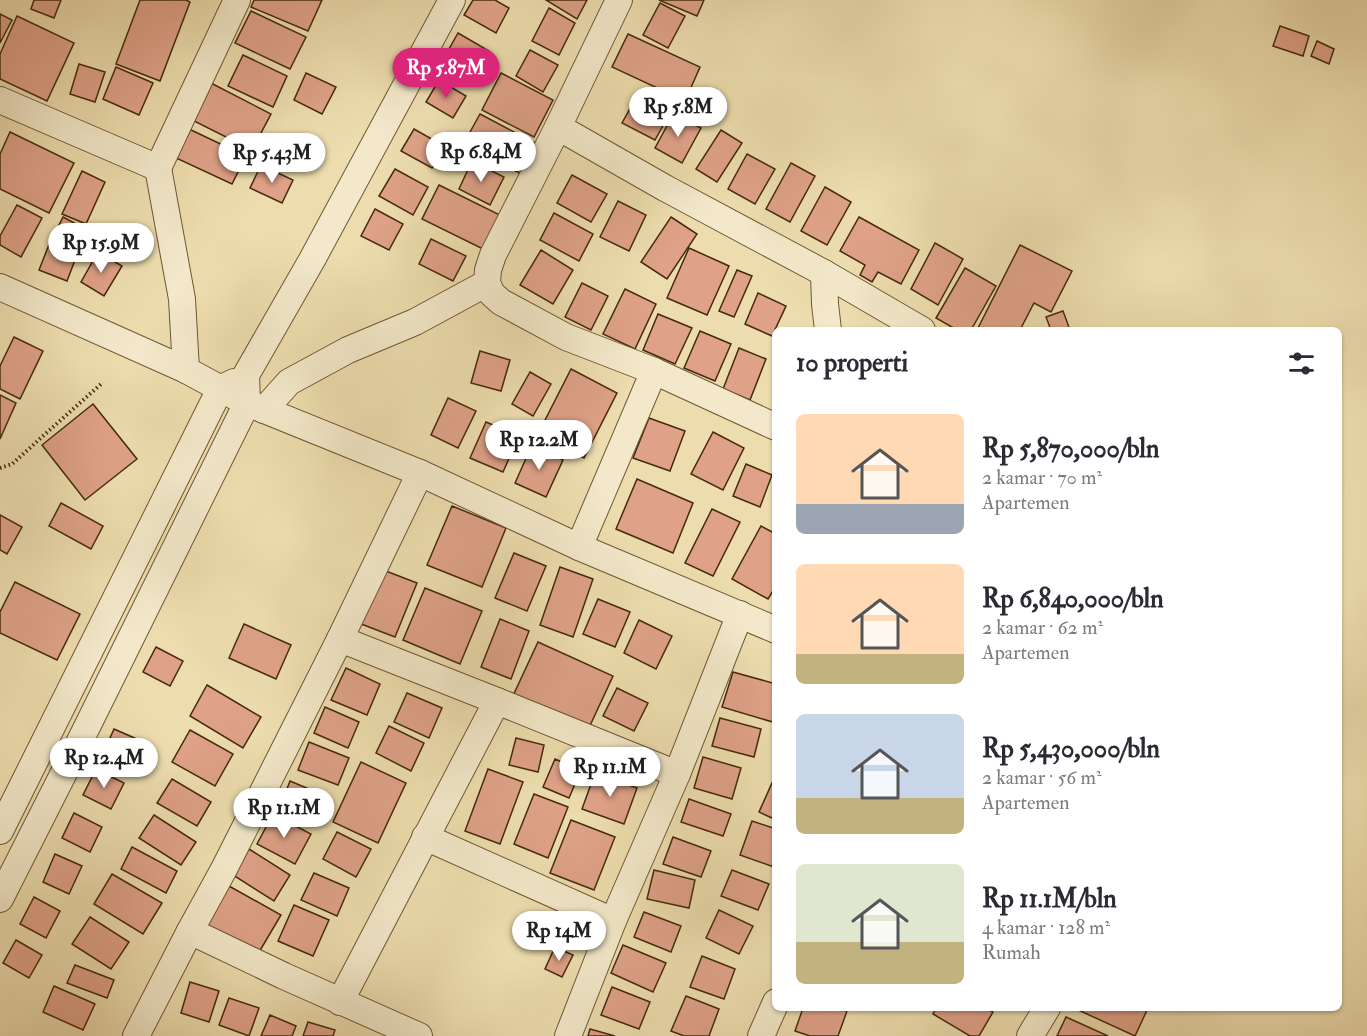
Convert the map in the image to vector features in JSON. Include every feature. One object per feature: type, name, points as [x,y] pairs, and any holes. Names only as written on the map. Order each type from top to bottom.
[{"type":"street","points":[[186,370],[182,299],[158,168],[237,0]]},
{"type":"street","points":[[0,831],[220,389],[246,375],[314,258],[452,0]]},
{"type":"street","points":[[619,0],[493,255],[487,283],[492,294],[501,302],[566,337],[654,371],[772,425]]},
{"type":"street","points":[[0,100],[158,168]]},
{"type":"street","points":[[558,127],[665,188],[824,273],[917,327]]},
{"type":"street","points":[[824,273],[828,327]]},
{"type":"street","points":[[0,899],[89,722],[255,406],[289,382],[348,350],[415,322],[487,283]]},
{"type":"street","points":[[0,287],[186,370],[255,406],[420,473],[579,547],[772,628]]},
{"type":"street","points":[[579,547],[654,371]]},
{"type":"street","points":[[246,375],[255,406]]},
{"type":"street","points":[[136,1036],[224,869],[340,639],[420,473]]},
{"type":"street","points":[[568,1036],[677,774],[740,614]]},
{"type":"street","points":[[340,639],[677,774]]},
{"type":"street","points":[[340,1002],[497,701]]},
{"type":"street","points":[[425,837],[614,921]]},
{"type":"street","points":[[190,931],[340,1002],[419,1036]]},
{"type":"street","points":[[761,1036],[772,1011]]},
{"type":"street","points":[[1030,1036],[1045,1011]]},
{"type":"path","points":[[0,468],[12,464],[101,384]]},
{"type":"building","points":[[34,0],[61,0],[54,18],[31,9]]},
{"type":"building","points":[[140,0],[186,0],[190,2],[160,81],[116,64]]},
{"type":"building","points":[[254,0],[322,0],[308,31],[251,7]]},
{"type":"building","points":[[473,0],[495,0],[509,8],[496,33],[464,15]]},
{"type":"building","points":[[546,0],[587,0],[577,19]]},
{"type":"building","points":[[659,0],[704,0],[697,16]]},
{"type":"building","points":[[660,3],[685,16],[668,48],[643,35]]},
{"type":"building","points":[[549,8],[575,23],[559,55],[532,41]]},
{"type":"building","points":[[251,11],[306,37],[290,69],[235,43]]},
{"type":"building","points":[[0,14],[12,20],[0,43]]},
{"type":"building","points":[[17,16],[74,43],[47,101],[0,79],[0,54]]},
{"type":"building","points":[[1280,26],[1309,36],[1303,56],[1273,46]]},
{"type":"building","points":[[458,33],[489,51],[474,76],[444,58]]},
{"type":"building","points":[[628,34],[700,67],[685,101],[612,67]]},
{"type":"building","points":[[1317,41],[1334,49],[1329,64],[1311,56]]},
{"type":"building","points":[[530,50],[558,65],[543,92],[516,76]]},
{"type":"building","points":[[243,55],[287,76],[273,107],[228,86]]},
{"type":"building","points":[[79,64],[105,72],[95,102],[70,94]]},
{"type":"building","points":[[116,67],[153,83],[139,115],[103,99]]},
{"type":"building","points":[[306,73],[336,87],[322,114],[294,100]]},
{"type":"building","points":[[501,73],[553,100],[534,137],[482,110]]},
{"type":"building","points":[[439,80],[466,96],[453,118],[426,102]]},
{"type":"building","points":[[207,81],[271,114],[252,150],[188,118]]},
{"type":"building","points":[[637,96],[670,113],[655,140],[622,123]]},
{"type":"building","points":[[674,113],[701,128],[682,163],[655,148]]},
{"type":"building","points":[[480,114],[537,144],[521,174],[464,143]]},
{"type":"building","points":[[189,129],[246,156],[232,184],[176,158]]},
{"type":"building","points":[[414,129],[444,146],[432,168],[401,151]]},
{"type":"building","points":[[721,130],[742,143],[717,182],[696,169]]},
{"type":"building","points":[[10,132],[74,163],[49,213],[0,189],[0,154]]},
{"type":"building","points":[[747,154],[775,169],[755,204],[728,189]]},
{"type":"building","points":[[472,161],[504,177],[490,205],[459,189]]},
{"type":"building","points":[[791,163],[815,176],[790,222],[766,209]]},
{"type":"building","points":[[261,165],[293,180],[282,203],[250,188]]},
{"type":"building","points":[[395,169],[428,187],[413,215],[379,196]]},
{"type":"building","points":[[82,171],[105,182],[86,224],[62,214]]},
{"type":"building","points":[[572,175],[607,194],[591,222],[557,203]]},
{"type":"building","points":[[439,185],[504,217],[487,251],[422,219]]},
{"type":"building","points":[[825,187],[851,202],[827,245],[801,231]]},
{"type":"building","points":[[618,201],[646,215],[629,251],[600,237]]},
{"type":"building","points":[[17,205],[42,218],[21,257],[0,245],[0,236]]},
{"type":"building","points":[[375,209],[403,224],[389,250],[361,236]]},
{"type":"building","points":[[554,213],[593,234],[579,261],[540,240]]},
{"type":"building","points":[[63,217],[101,237],[92,253],[55,233]]},
{"type":"building","points":[[671,217],[697,234],[667,279],[641,262]]},
{"type":"building","points":[[859,217],[919,250],[901,284],[878,272],[872,282],[860,275],[865,265],[840,251]]},
{"type":"building","points":[[52,237],[80,247],[67,281],[39,270]]},
{"type":"building","points":[[431,239],[466,256],[453,281],[419,264]]},
{"type":"building","points":[[935,243],[963,259],[938,305],[911,289]]},
{"type":"building","points":[[1020,245],[1072,271],[1051,312],[1034,303],[1022,327],[979,327]]},
{"type":"building","points":[[689,248],[729,266],[707,315],[667,298]]},
{"type":"building","points":[[541,250],[573,270],[553,304],[520,285]]},
{"type":"building","points":[[98,252],[122,266],[104,296],[81,282]]},
{"type":"building","points":[[965,268],[996,286],[973,327],[952,327],[936,318]]},
{"type":"building","points":[[737,270],[752,276],[734,317],[719,311]]},
{"type":"building","points":[[582,283],[608,296],[591,330],[565,317]]},
{"type":"building","points":[[625,289],[656,304],[635,349],[603,334]]},
{"type":"building","points":[[758,293],[786,306],[776,327],[772,327],[772,336],[745,324]]},
{"type":"building","points":[[1063,311],[1069,327],[1050,327],[1046,317]]},
{"type":"building","points":[[658,314],[692,328],[675,364],[643,350]]},
{"type":"building","points":[[700,331],[731,344],[715,381],[684,368]]},
{"type":"building","points":[[14,337],[43,351],[20,399],[0,389],[0,366]]},
{"type":"building","points":[[739,348],[766,359],[750,400],[723,389]]},
{"type":"building","points":[[480,351],[510,360],[501,391],[471,383]]},
{"type":"building","points":[[571,369],[617,393],[584,458],[538,434]]},
{"type":"building","points":[[530,372],[551,384],[533,416],[512,404]]},
{"type":"building","points":[[0,395],[16,403],[0,439]]},
{"type":"building","points":[[448,398],[476,411],[458,448],[431,435]]},
{"type":"building","points":[[93,404],[137,459],[85,500],[42,445]]},
{"type":"building","points":[[649,418],[685,431],[670,471],[633,458]]},
{"type":"building","points":[[486,422],[519,436],[503,472],[470,458]]},
{"type":"building","points":[[713,432],[744,448],[723,490],[691,474]]},
{"type":"building","points":[[532,445],[563,460],[546,497],[515,483]]},
{"type":"building","points":[[746,464],[772,475],[760,507],[733,496]]},
{"type":"building","points":[[637,479],[693,503],[673,553],[616,529]]},
{"type":"building","points":[[61,503],[103,526],[91,549],[49,526]]},
{"type":"building","points":[[452,506],[506,528],[482,587],[427,565]]},
{"type":"building","points":[[712,509],[740,522],[713,576],[685,563]]},
{"type":"building","points":[[0,515],[22,527],[7,554],[0,550]]},
{"type":"building","points":[[761,526],[772,532],[772,592],[768,599],[732,579]]},
{"type":"building","points":[[514,553],[546,566],[527,611],[495,598]]},
{"type":"building","points":[[560,567],[593,579],[573,637],[540,625]]},
{"type":"building","points":[[378,568],[417,583],[395,637],[356,622]]},
{"type":"building","points":[[15,582],[80,614],[57,660],[0,633],[0,612]]},
{"type":"building","points":[[425,588],[482,611],[460,664],[403,640]]},
{"type":"building","points":[[598,599],[630,612],[615,647],[583,634]]},
{"type":"building","points":[[500,619],[529,631],[511,679],[481,667]]},
{"type":"building","points":[[639,620],[672,636],[656,669],[624,653]]},
{"type":"building","points":[[244,624],[291,645],[276,679],[229,658]]},
{"type":"building","points":[[538,642],[613,676],[587,732],[512,698]]},
{"type":"building","points":[[156,647],[183,661],[170,686],[143,672]]},
{"type":"building","points":[[346,668],[380,684],[367,715],[331,700]]},
{"type":"building","points":[[733,672],[772,683],[772,722],[722,707]]},
{"type":"building","points":[[207,685],[261,717],[243,748],[190,716]]},
{"type":"building","points":[[617,688],[648,703],[634,731],[603,716]]},
{"type":"building","points":[[407,693],[442,708],[429,738],[394,722]]},
{"type":"building","points":[[325,707],[359,722],[348,748],[314,733]]},
{"type":"building","points":[[720,718],[761,729],[754,757],[712,746]]},
{"type":"building","points":[[389,726],[424,743],[411,771],[376,753]]},
{"type":"building","points":[[114,729],[146,743],[134,771],[102,756]]},
{"type":"building","points":[[190,730],[233,754],[215,786],[172,762]]},
{"type":"building","points":[[516,738],[544,745],[538,772],[509,765]]},
{"type":"building","points":[[309,742],[349,758],[338,785],[298,770]]},
{"type":"building","points":[[703,757],[741,768],[732,799],[694,788]]},
{"type":"building","points":[[555,759],[581,770],[569,798],[543,787]]},
{"type":"building","points":[[361,762],[406,783],[378,843],[333,822]]},
{"type":"building","points":[[96,769],[124,783],[111,809],[83,795]]},
{"type":"building","points":[[488,769],[523,782],[500,844],[465,831]]},
{"type":"building","points":[[595,773],[637,788],[624,824],[582,809]]},
{"type":"building","points":[[172,779],[211,802],[197,826],[157,803]]},
{"type":"building","points":[[290,781],[328,797],[318,823],[280,807]]},
{"type":"building","points":[[772,783],[772,818],[759,812]]},
{"type":"building","points":[[534,794],[568,807],[548,858],[514,844]]},
{"type":"building","points":[[689,799],[731,814],[723,836],[681,822]]},
{"type":"building","points":[[74,813],[102,827],[90,852],[62,838]]},
{"type":"building","points":[[273,814],[311,834],[295,864],[257,844]]},
{"type":"building","points":[[154,815],[196,842],[181,865],[139,838]]},
{"type":"building","points":[[571,820],[615,837],[594,890],[550,873]]},
{"type":"building","points":[[752,821],[772,828],[772,866],[740,855]]},
{"type":"building","points":[[337,832],[371,849],[356,877],[323,859]]},
{"type":"building","points":[[673,837],[711,851],[701,877],[663,864]]},
{"type":"building","points":[[132,847],[177,871],[166,893],[121,869]]},
{"type":"building","points":[[249,849],[290,875],[274,901],[233,875]]},
{"type":"building","points":[[55,854],[82,866],[69,894],[43,882]]},
{"type":"building","points":[[654,870],[695,880],[689,908],[647,899]]},
{"type":"building","points":[[732,870],[769,884],[758,910],[721,896]]},
{"type":"building","points":[[314,873],[349,888],[337,916],[301,900]]},
{"type":"building","points":[[112,874],[162,903],[143,934],[94,904]]},
{"type":"building","points":[[220,881],[281,915],[255,959],[195,925]]},
{"type":"building","points":[[34,897],[60,911],[46,938],[20,924]]},
{"type":"building","points":[[294,905],[329,920],[313,956],[278,941]]},
{"type":"building","points":[[719,910],[753,926],[739,954],[706,938]]},
{"type":"building","points":[[644,912],[681,926],[671,952],[634,937]]},
{"type":"building","points":[[90,917],[129,942],[111,969],[72,944]]},
{"type":"building","points":[[16,940],[42,955],[29,978],[3,963]]},
{"type":"building","points":[[623,945],[666,963],[653,992],[611,973]]},
{"type":"building","points":[[555,947],[573,955],[562,977],[545,969]]},
{"type":"building","points":[[702,956],[735,969],[724,999],[690,987]]},
{"type":"building","points":[[75,965],[114,980],[107,998],[67,983]]},
{"type":"building","points":[[190,982],[219,991],[209,1022],[181,1013]]},
{"type":"building","points":[[54,986],[95,1004],[83,1030],[43,1012]]},
{"type":"building","points":[[612,987],[650,1002],[639,1029],[601,1015]]},
{"type":"building","points":[[686,996],[719,1009],[709,1036],[684,1036],[671,1031]]},
{"type":"building","points":[[229,998],[259,1008],[249,1036],[219,1025]]},
{"type":"building","points":[[802,1011],[847,1011],[838,1036],[810,1036],[795,1031]]},
{"type":"building","points":[[934,1011],[993,1012],[979,1036],[970,1036],[933,1014]]},
{"type":"building","points":[[1080,1011],[1147,1011],[1135,1036]]},
{"type":"building","points":[[270,1015],[296,1026],[292,1036],[261,1036]]},
{"type":"building","points":[[1066,1017],[1108,1036],[1057,1036]]},
{"type":"building","points":[[308,1022],[335,1030],[333,1036],[303,1036]]},
{"type":"building","points":[[590,1029],[615,1036],[588,1036]]}]
